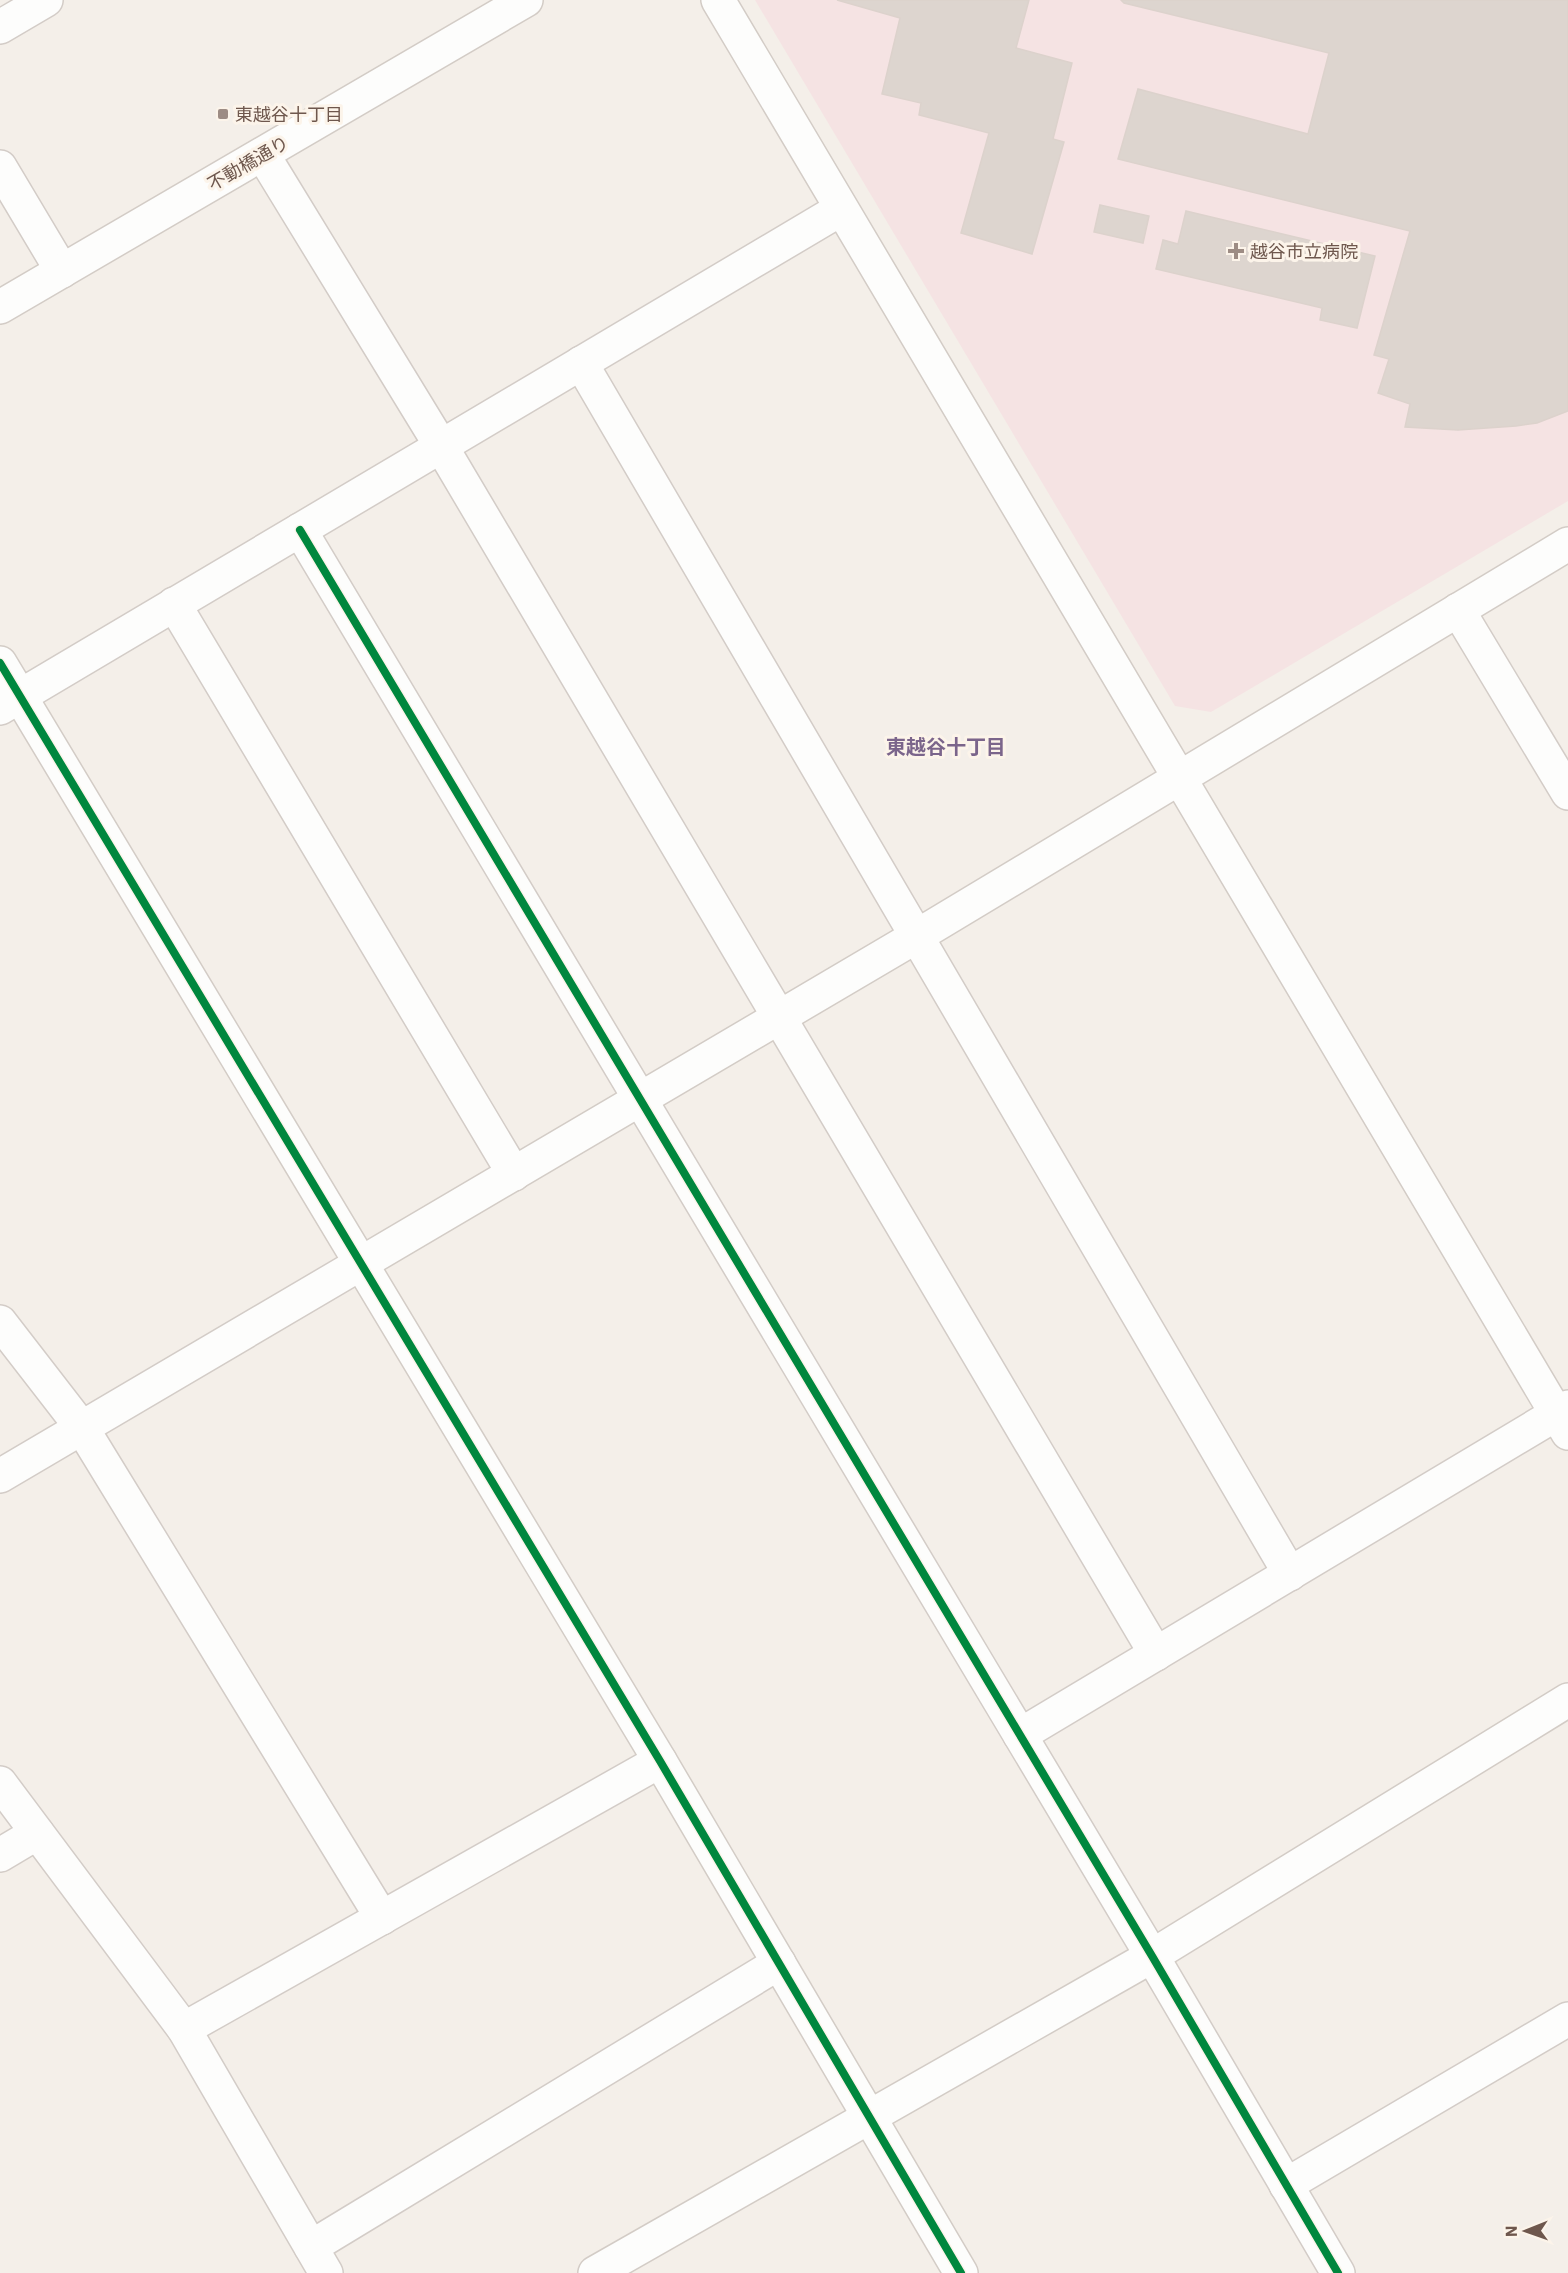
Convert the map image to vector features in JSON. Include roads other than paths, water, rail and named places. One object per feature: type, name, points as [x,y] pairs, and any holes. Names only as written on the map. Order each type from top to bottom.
[{"type":"street","points":[[0,27],[46,0]]},
{"type":"street","name":"不動橋通り","points":[[0,307],[526,0]]},
{"type":"street","points":[[718,0],[1178,777],[1564,1418],[1290,1574],[1020,1735]]},
{"type":"street","points":[[262,155],[441,446],[1156,1654]]},
{"type":"street","points":[[0,167],[62,271]]},
{"type":"street","points":[[10,702],[841,209]]},
{"type":"street","points":[[581,363],[1290,1574]]},
{"type":"street","points":[[300,530],[1152,1956],[1338,2273]]},
{"type":"street","points":[[0,1476],[917,936],[1568,544]]},
{"type":"street","points":[[174,604],[514,1174]]},
{"type":"street","points":[[1458,609],[1568,793]]},
{"type":"street","points":[[0,663],[10,702],[360,1264],[660,1761],[961,2273]]},
{"type":"street","points":[[0,1322],[82,1428],[382,1918]]},
{"type":"street","points":[[595,2273],[633,2264],[869,2118],[1152,1956],[1568,1700]]},
{"type":"street","points":[[184,2029],[660,1761]]},
{"type":"street","points":[[0,1783],[184,2029],[318,2260],[779,1963]]},
{"type":"street","points":[[0,1855],[37,1833]]},
{"type":"street","points":[[1286,2185],[1564,2030]]},
{"type":"place","name":"東越谷十丁目","points":[[223,114]]},
{"type":"place","name":"越谷市立病院","points":[[1236,251]]},
{"type":"district","name":"東越谷十丁目","points":[[946,746]]}]
